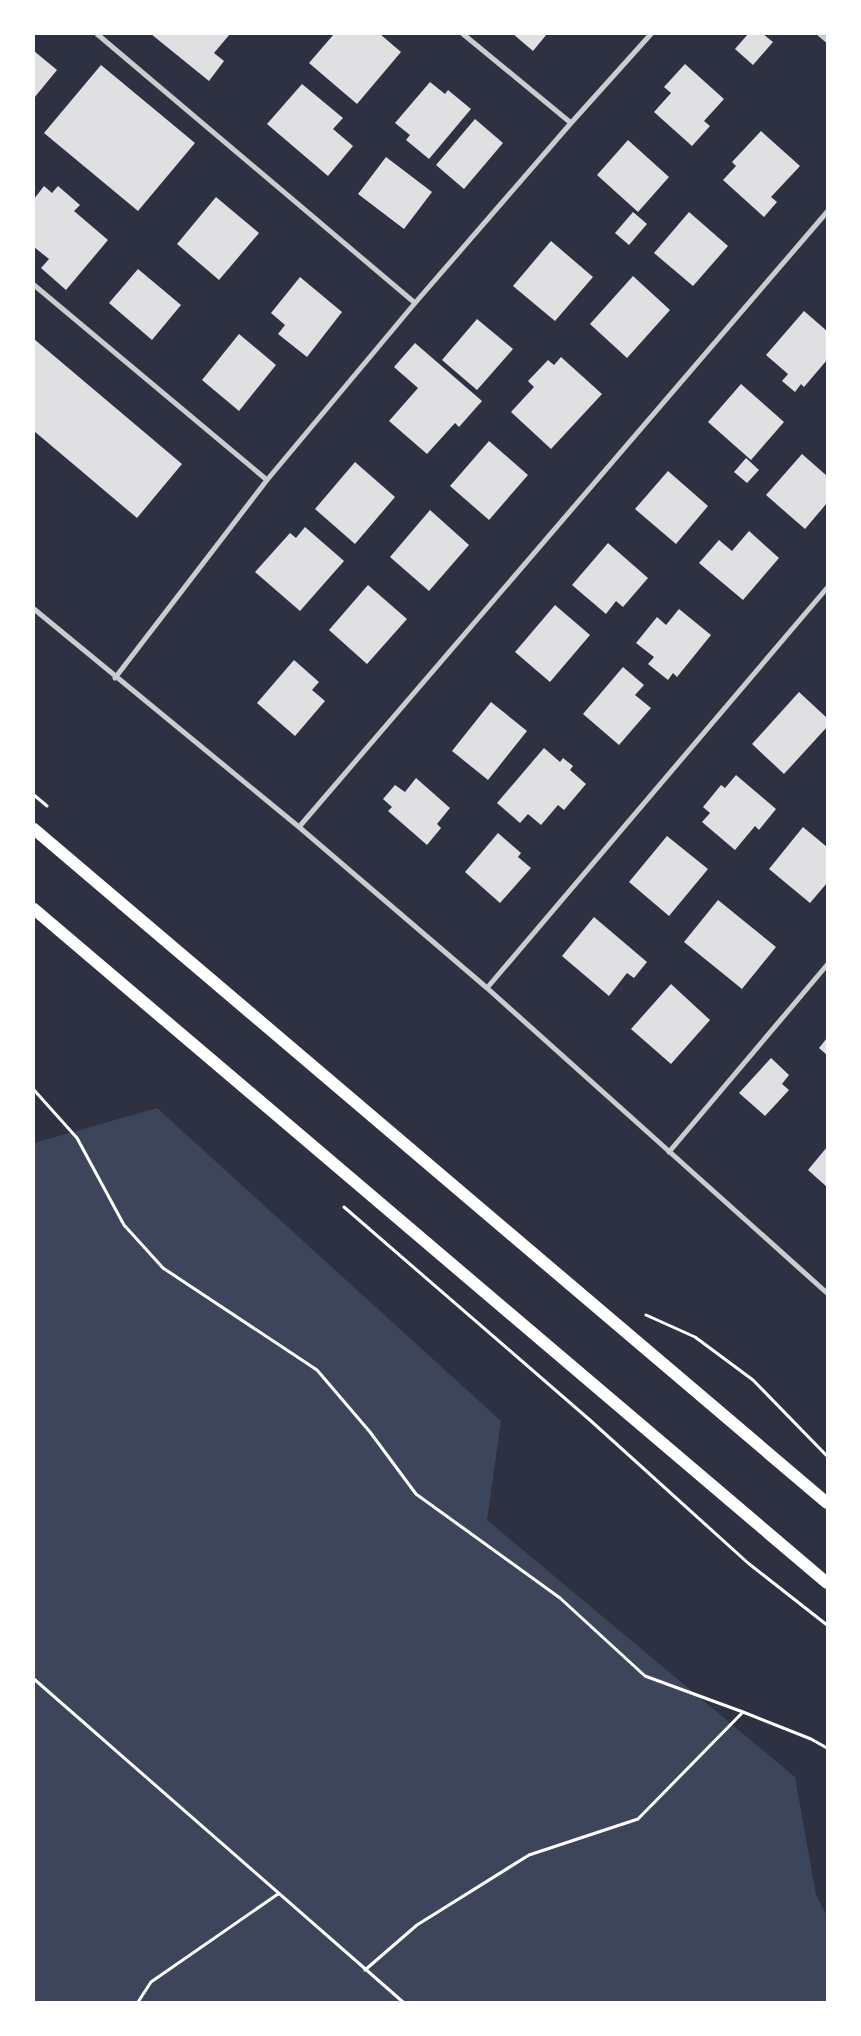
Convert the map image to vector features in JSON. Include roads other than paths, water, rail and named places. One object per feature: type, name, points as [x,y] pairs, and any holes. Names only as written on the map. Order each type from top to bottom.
[{"type":"main road","points":[[34,829],[827,1503]]},
{"type":"main road","points":[[34,909],[827,1583]]},
{"type":"street","points":[[96,34],[415,303]]},
{"type":"street","points":[[463,34],[571,123]]},
{"type":"street","points":[[115,678],[266,480],[415,303],[571,123],[652,34]]},
{"type":"street","points":[[820,34],[827,40]]},
{"type":"street","points":[[299,828],[827,212]]},
{"type":"street","points":[[34,285],[266,480]]},
{"type":"street","points":[[487,988],[827,588]]},
{"type":"street","points":[[34,609],[115,678],[299,828],[487,988],[827,1293]]},
{"type":"street","points":[[669,1152],[827,965]]}]
